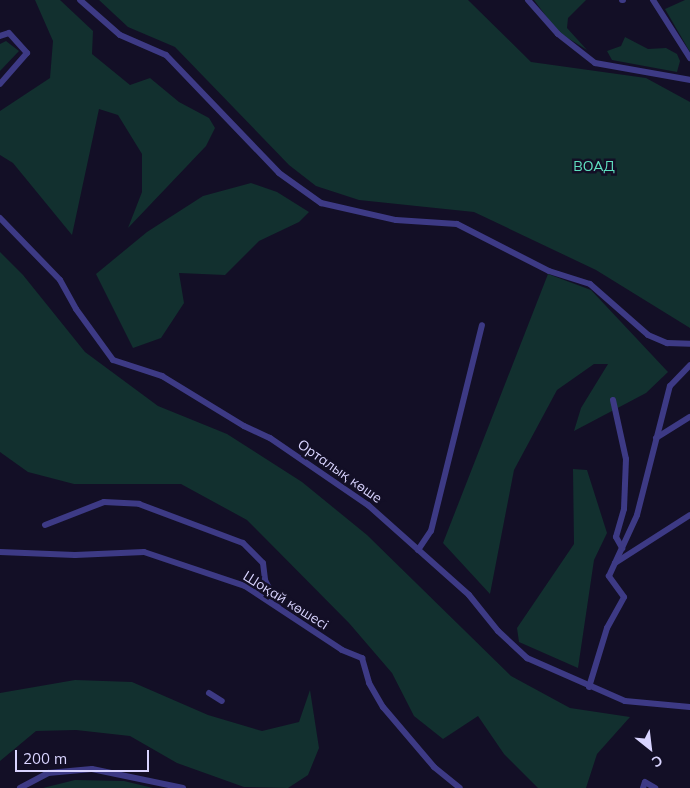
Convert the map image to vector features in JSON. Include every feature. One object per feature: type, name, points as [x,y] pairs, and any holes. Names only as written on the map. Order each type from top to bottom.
[{"type":"street","points":[[80,0],[120,35],[166,55],[279,173],[321,203],[396,220],[457,224],[549,271],[590,284],[648,335],[667,343],[690,344]]},
{"type":"street","points":[[528,0],[558,34],[595,63],[690,80]]},
{"type":"street","points":[[653,0],[690,58]]},
{"type":"street","points":[[0,36],[9,33],[27,53],[0,84]]},
{"type":"street","name":"Орталық көше","points":[[0,218],[55,273],[113,360],[162,376],[244,426],[270,438],[368,505],[469,595],[511,646],[539,666],[625,701],[690,707]]},
{"type":"street","points":[[418,550],[431,531],[482,325]]},
{"type":"street","points":[[589,687],[607,628],[624,597],[609,580],[637,515],[656,438],[674,378],[690,365]]},
{"type":"street","points":[[613,400],[626,460],[624,509],[616,537],[622,548]]},
{"type":"street","points":[[656,438],[690,418]]},
{"type":"street","points":[[45,525],[104,502],[124,500],[146,506],[243,543],[263,563],[265,580],[280,608]]},
{"type":"street","points":[[615,563],[690,515]]},
{"type":"street","name":"Шоқай көшесі","points":[[0,552],[75,555],[144,552],[245,586],[342,650],[362,658],[369,683],[383,706],[455,787]]},
{"type":"street","points":[[210,694],[222,701]]},
{"type":"street","points":[[20,788],[48,773],[92,769],[183,788]]},
{"type":"street","points":[[643,788],[646,782],[655,788]]},
{"type":"green space","points":[[35,0],[60,0],[93,31],[92,54],[130,85],[150,78],[179,102],[209,118],[215,128],[206,146],[128,228],[142,192],[142,154],[118,115],[99,109],[72,235],[13,163],[0,155],[0,111],[50,78],[53,41]]},
{"type":"green space","name":"ВОАД","points":[[99,0],[468,0],[531,62],[646,78],[690,102],[690,328],[596,270],[474,212],[359,200],[316,186],[289,165],[175,47],[128,27]]},
{"type":"green space","points":[[534,0],[586,0],[568,18],[567,28],[587,50],[558,32]]},
{"type":"green space","points":[[685,0],[690,0],[690,52],[665,9]]},
{"type":"green space","points":[[625,37],[648,49],[666,48],[677,54],[680,61],[677,72],[612,60],[607,51],[621,46]]},
{"type":"green space","points":[[6,41],[19,51],[0,71],[0,44]]},
{"type":"green space","points":[[251,183],[277,192],[309,212],[299,222],[259,241],[225,275],[179,273],[184,303],[161,338],[133,348],[96,274],[147,232],[203,196]]},
{"type":"green space","points":[[0,252],[23,275],[85,352],[158,406],[227,434],[302,482],[367,535],[511,676],[570,708],[630,717],[597,754],[586,788],[538,788],[504,754],[478,716],[443,739],[414,716],[392,673],[349,623],[247,520],[181,484],[74,484],[28,472],[0,452]]},
{"type":"green space","points":[[548,274],[591,290],[668,372],[646,393],[574,431],[581,408],[608,364],[594,364],[557,390],[514,470],[490,594],[443,543]]},
{"type":"green space","points":[[573,469],[587,470],[607,533],[594,560],[578,668],[519,642],[517,628],[574,544]]},
{"type":"green space","points":[[75,680],[132,682],[208,715],[262,731],[299,722],[310,690],[319,748],[308,775],[288,788],[244,787],[177,763],[130,736],[76,730],[36,731],[0,761],[0,693]]},
{"type":"green space","points":[[75,780],[124,781],[153,788],[43,788]]}]
